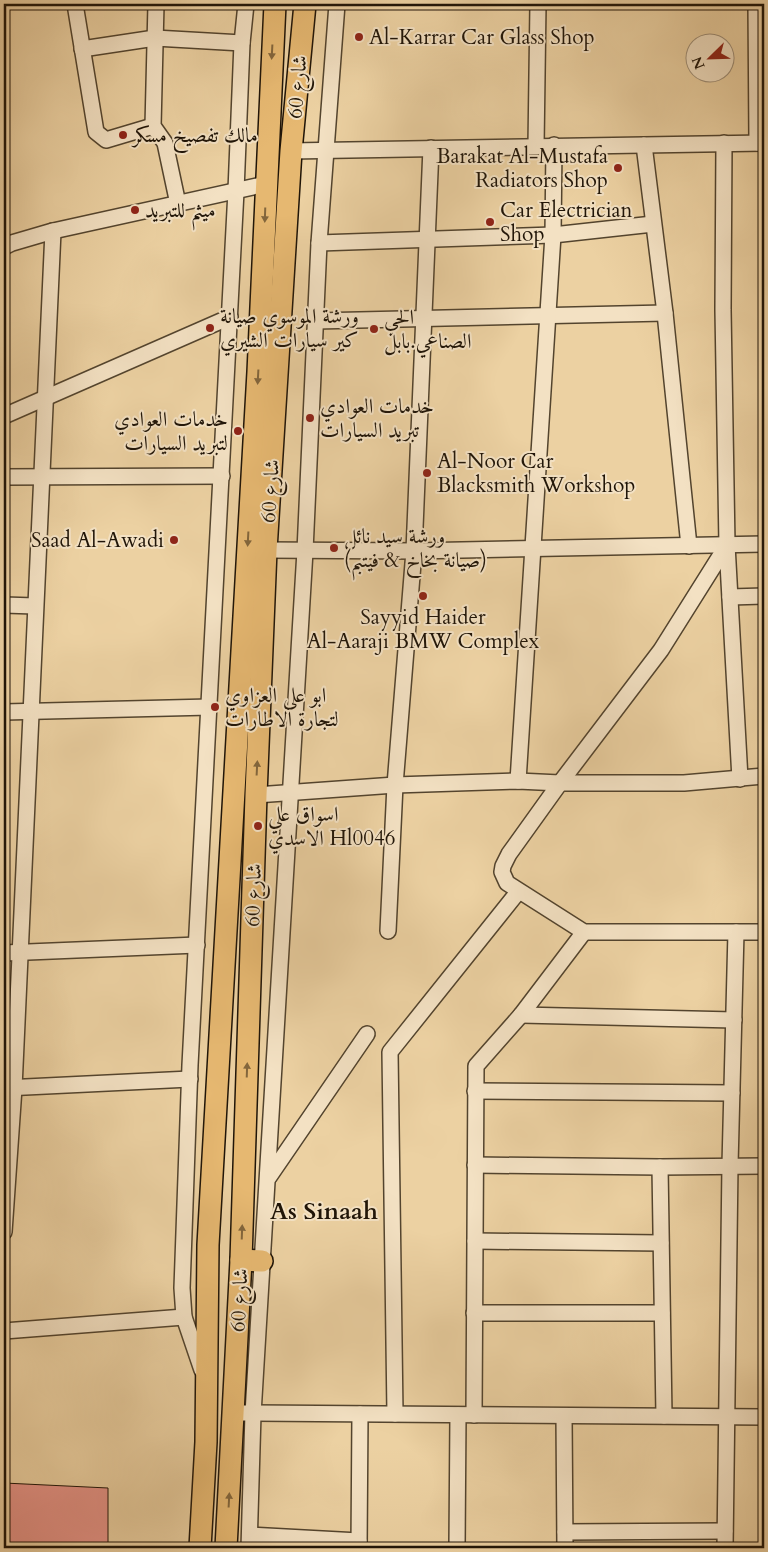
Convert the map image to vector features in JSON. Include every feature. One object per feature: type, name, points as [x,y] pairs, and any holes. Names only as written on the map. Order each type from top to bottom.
[{"type":"highway","name":"شارع 60","points":[[200,1548],[206,1442],[208,1245],[258,372],[275,4]]},
{"type":"highway","name":"شارع 60","points":[[226,1548],[243,1413],[241,1260],[266,550],[291,151],[305,4]]},
{"type":"highway","points":[[241,1260],[262,1261]]},
{"type":"street","points":[[75,4],[96,132],[106,140],[152,126]]},
{"type":"street","points":[[156,4],[152,126],[165,143],[178,204]]},
{"type":"street","points":[[207,1393],[202,1371],[184,1318],[182,1288],[190,1079],[230,317],[242,43],[246,4]]},
{"type":"street","points":[[336,4],[319,243],[306,551],[268,1178],[262,1261],[243,1413],[249,1542],[359,1545],[360,1414]]},
{"type":"street","points":[[536,146],[538,4]]},
{"type":"street","points":[[291,151],[554,145],[761,143],[756,4]]},
{"type":"street","points":[[82,49],[155,38],[242,43]]},
{"type":"street","points":[[724,143],[723,310],[727,545],[740,778]]},
{"type":"street","points":[[644,144],[665,313],[689,546]]},
{"type":"street","points":[[518,781],[548,314],[554,145]]},
{"type":"street","points":[[388,931],[395,785],[414,551],[431,148]]},
{"type":"street","points":[[4,247],[12,242],[53,231],[266,184]]},
{"type":"street","points":[[319,243],[552,235],[653,224]]},
{"type":"street","points":[[4,1232],[9,1088],[20,952],[53,231]]},
{"type":"street","points":[[316,321],[548,314],[665,313]]},
{"type":"street","points":[[4,416],[230,317]]},
{"type":"street","points":[[4,477],[222,476]]},
{"type":"street","points":[[266,550],[414,551],[764,544]]},
{"type":"street","points":[[727,545],[661,650],[560,783],[509,854],[503,866],[504,878],[518,892],[584,932],[764,932]]},
{"type":"street","points":[[730,597],[764,596]]},
{"type":"street","points":[[4,605],[35,606]]},
{"type":"street","points":[[4,712],[210,707]]},
{"type":"street","points":[[256,795],[291,794],[395,785],[518,781],[684,783],[764,776]]},
{"type":"street","points":[[395,1414],[390,1052],[518,892]]},
{"type":"street","points":[[474,1415],[476,1066],[521,1015],[584,932]]},
{"type":"street","points":[[725,1548],[730,1166],[736,932]]},
{"type":"street","points":[[4,952],[197,945]]},
{"type":"street","points":[[521,1015],[734,1020]]},
{"type":"street","points":[[268,1178],[367,1034]]},
{"type":"street","points":[[9,1088],[190,1079]]},
{"type":"street","points":[[475,1091],[732,1093]]},
{"type":"street","points":[[475,1166],[764,1166]]},
{"type":"street","points":[[660,1167],[664,1416]]},
{"type":"street","points":[[475,1241],[661,1243]]},
{"type":"street","points":[[474,1313],[662,1313]]},
{"type":"street","points":[[4,1331],[184,1318]]},
{"type":"street","points":[[243,1413],[764,1417]]},
{"type":"street","points":[[457,1548],[458,1415]]},
{"type":"street","points":[[564,1416],[565,1548]]},
{"type":"street","points":[[565,1532],[725,1531]]},
{"type":"building","points":[[4,1483],[108,1488],[108,1548],[4,1548]]},
{"type":"place","name":"Al-Karrar Car Glass Shop","points":[[359,37]]},
{"type":"place","name":"مالك تفصيخ مسكر","points":[[123,135]]},
{"type":"place","name":"Barakat Al-Mustafa Radiators Shop","points":[[618,168]]},
{"type":"place","name":"ميثم للتبريد","points":[[135,210]]},
{"type":"place","name":"Car Electrician Shop","points":[[490,222]]},
{"type":"place","name":"ورشة الموسوي صيانة كير سيارات الشيري","points":[[210,328]]},
{"type":"place","name":"الحي الصناعي.بابل","points":[[374,329]]},
{"type":"place","name":"خدمات العوادي تبريد السيارات","points":[[310,418]]},
{"type":"place","name":"خدمات العوادي لتبريد السيارات","points":[[238,431]]},
{"type":"place","name":"Al-Noor Car Blacksmith Workshop","points":[[427,473]]},
{"type":"place","name":"Saad Al-Awadi","points":[[174,540]]},
{"type":"place","name":"ورشة سيد نائل (صيانة بخاخ & فيتبم)","points":[[334,548]]},
{"type":"place","name":"Sayyid Haider Al-Aaraji BMW Complex","points":[[423,596]]},
{"type":"place","name":"ابو علي العزاوي لتجارة الاطارات","points":[[215,707]]},
{"type":"place","name":"اسواق علي الاسدي Hl0046","points":[[258,826]]},
{"type":"district","name":"As Sinaah","points":[[324,1211]]}]
